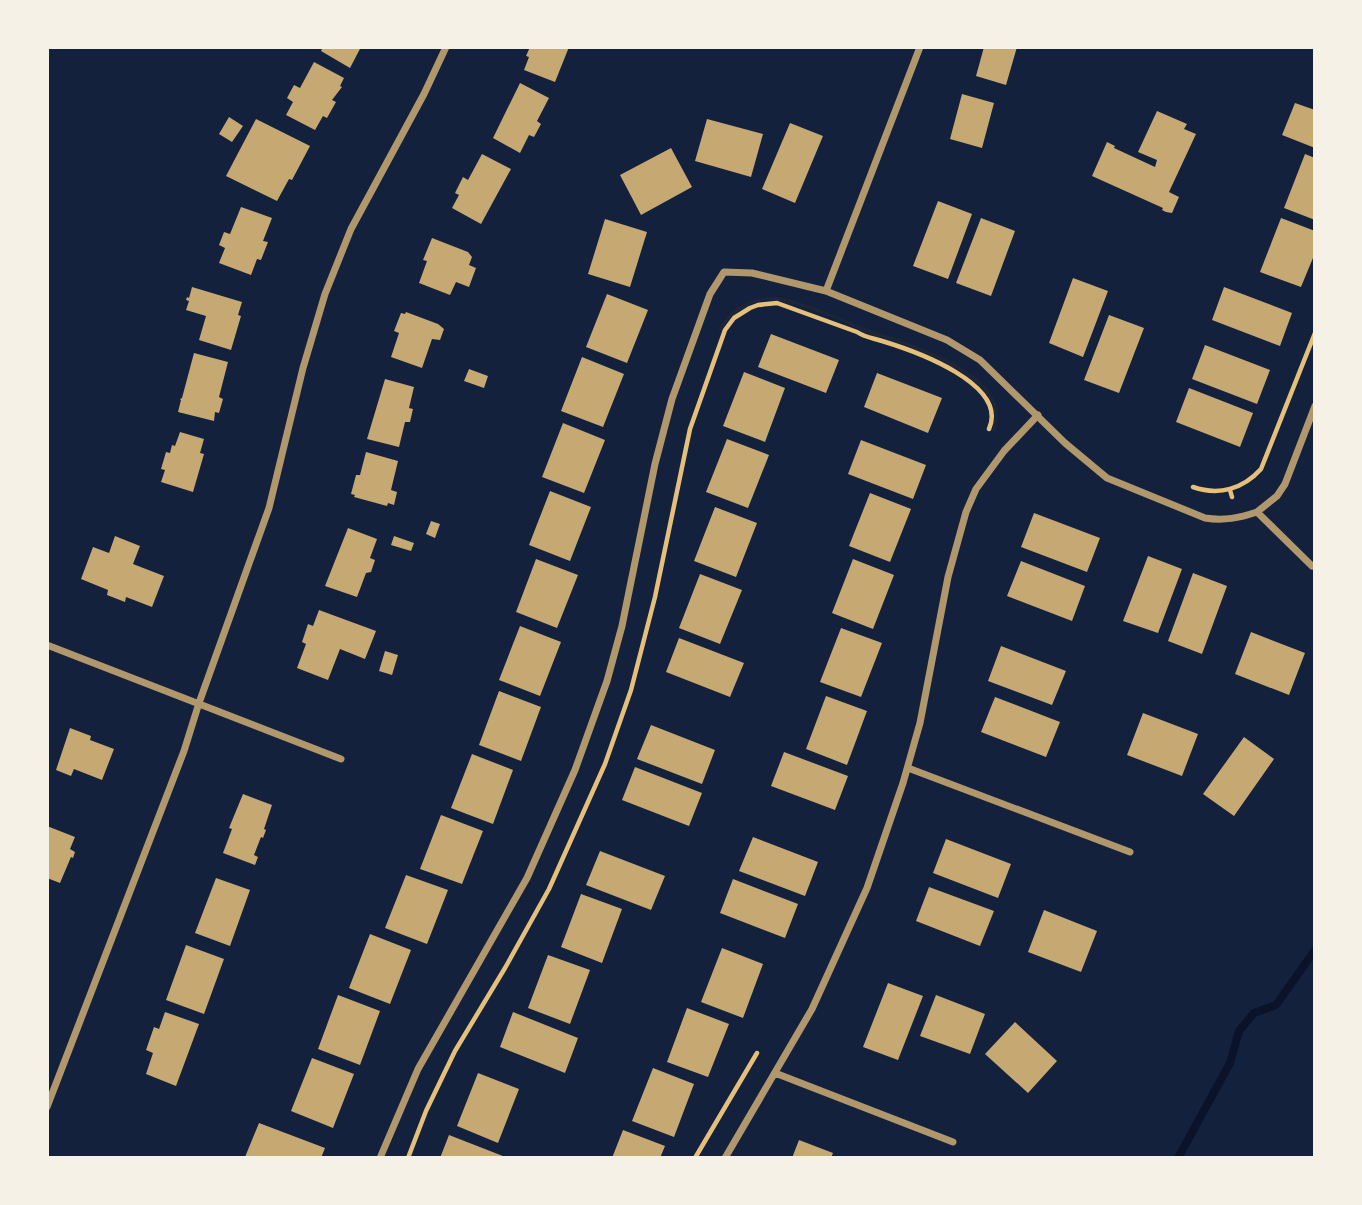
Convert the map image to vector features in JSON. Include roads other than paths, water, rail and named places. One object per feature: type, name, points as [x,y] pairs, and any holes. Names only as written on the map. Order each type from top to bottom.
[{"type":"street","points":[[47,1107],[184,751],[272,496],[303,368],[325,294],[359,212],[424,94],[446,47]]},
{"type":"street","points":[[826,291],[920,47]]},
{"type":"street","points":[[380,1158],[418,1069],[521,889],[575,770],[607,681],[622,626],[654,468],[672,399],[710,294],[724,272],[752,273],[826,291],[947,340],[981,360],[1085,461],[1107,478],[1205,518],[1240,518],[1258,512],[1277,496],[1285,484],[1315,406]]},
{"type":"street","points":[[725,1158],[812,1009],[857,911],[883,844],[908,768],[926,696],[948,577],[966,512],[976,489],[1004,451],[1038,415]]},
{"type":"street","points":[[1258,512],[1312,566]]},
{"type":"street","points":[[47,645],[341,759]]},
{"type":"street","points":[[908,768],[1130,852]]},
{"type":"street","points":[[775,1073],[953,1142]]},
{"type":"waterway","points":[[1178,1158],[1230,1063],[1239,1031],[1254,1013],[1276,1005],[1315,950]]}]
